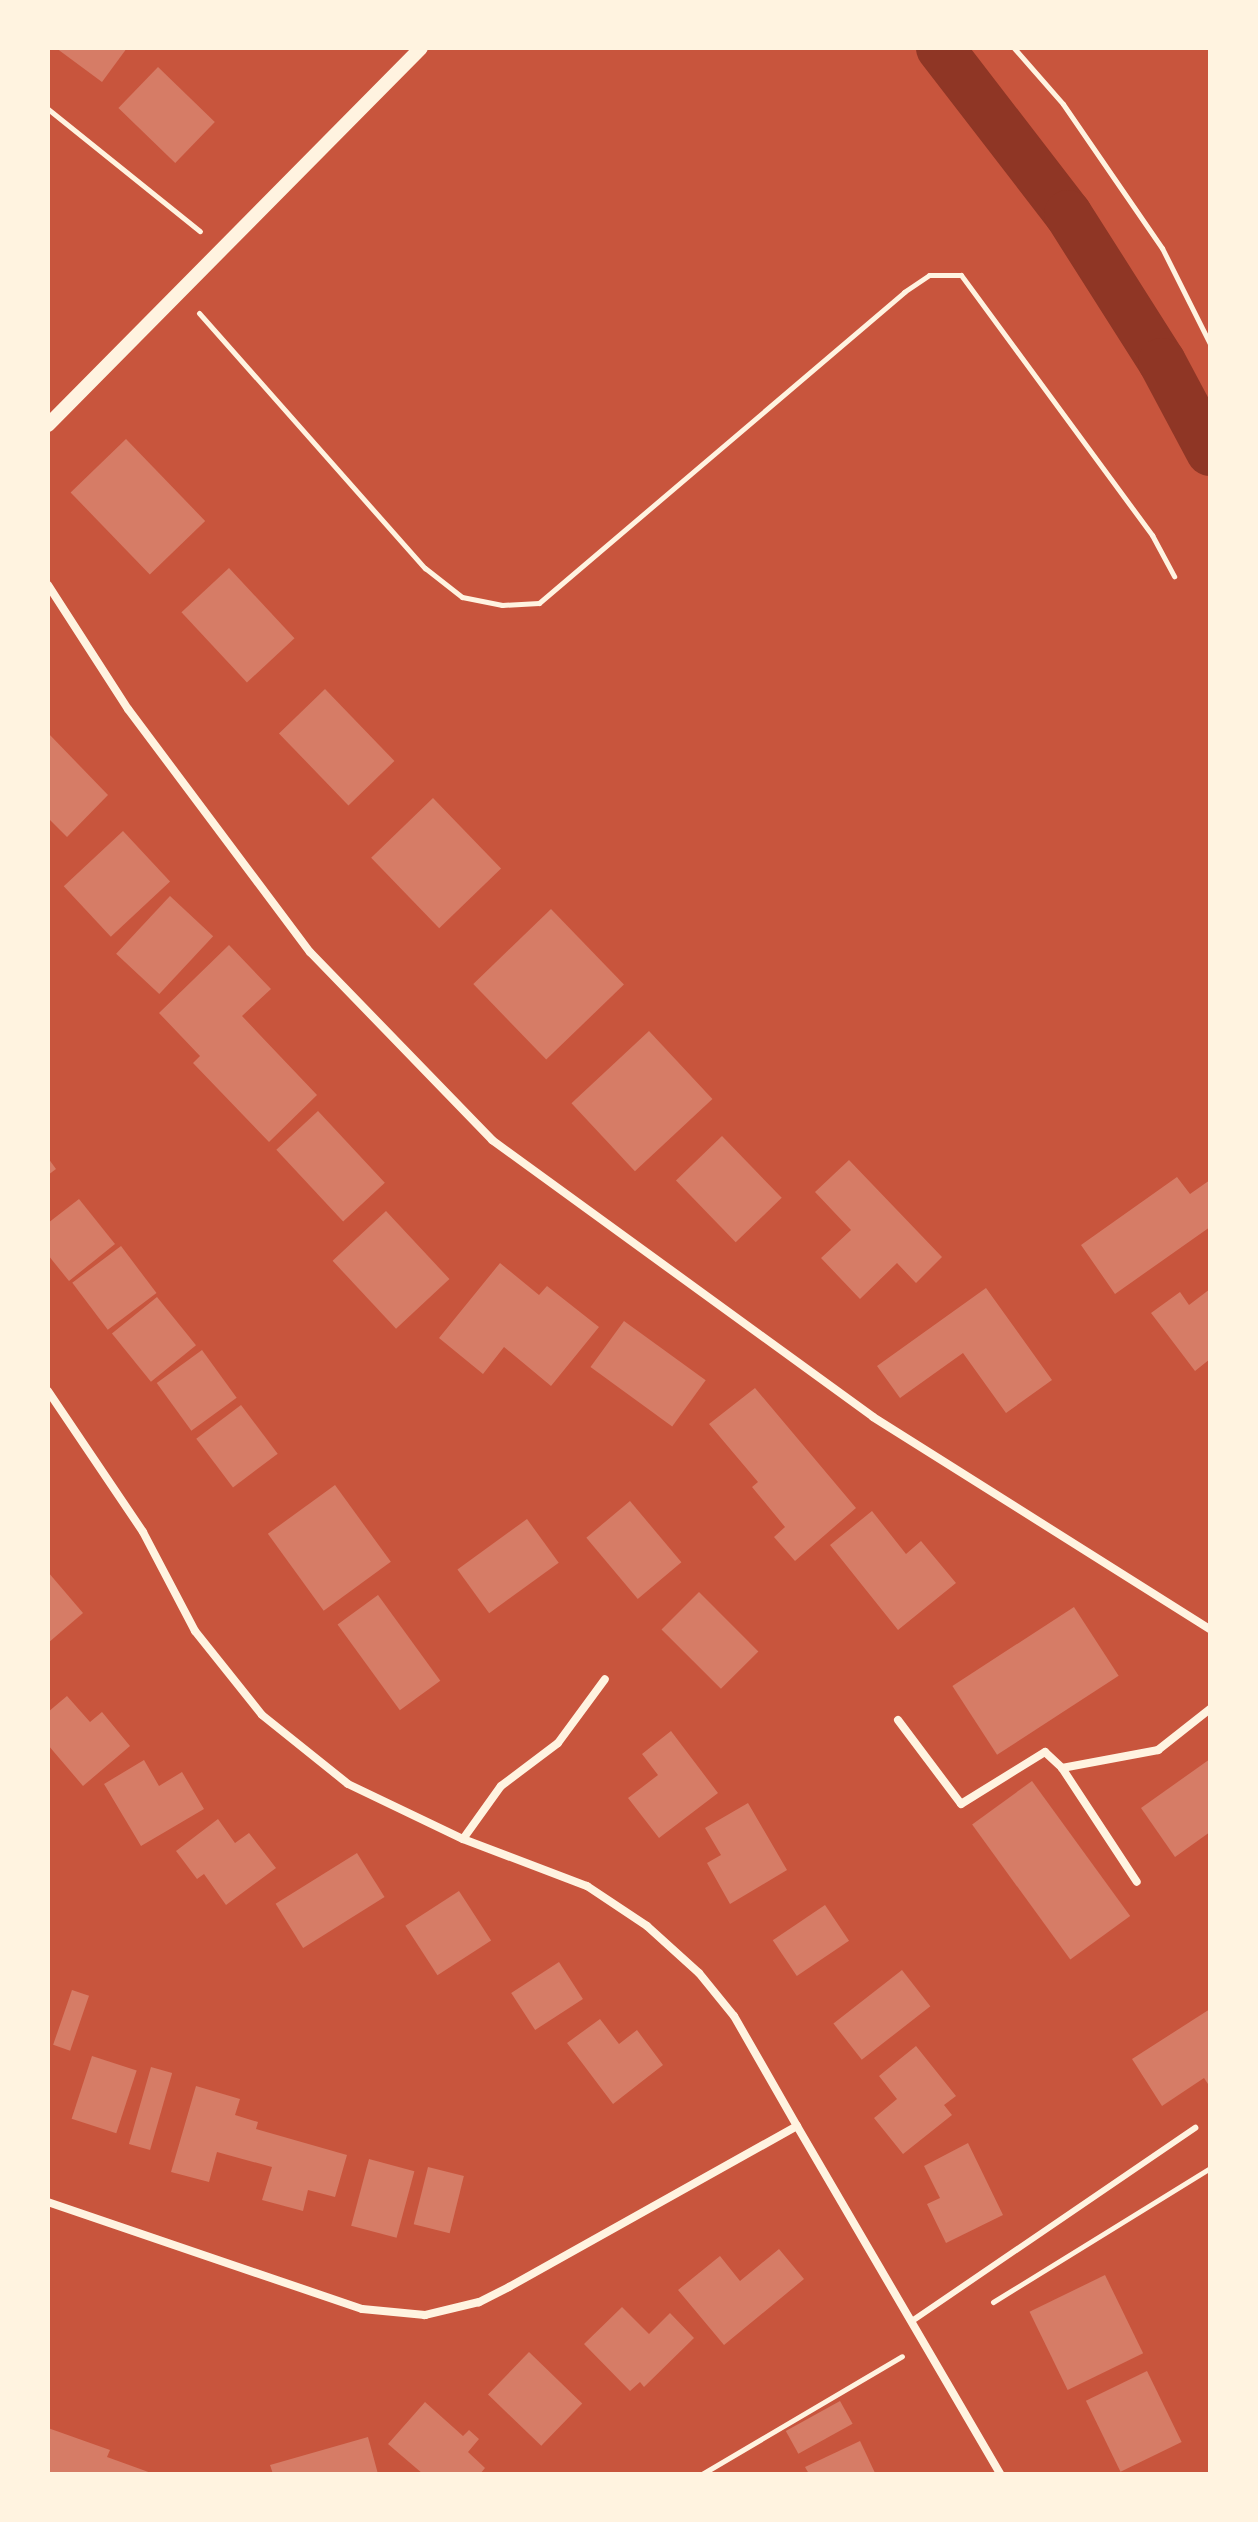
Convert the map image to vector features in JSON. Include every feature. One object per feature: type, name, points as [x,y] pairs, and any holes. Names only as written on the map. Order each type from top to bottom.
[{"type":"street","points":[[48,425],[421,48]]},
{"type":"street","points":[[48,585],[128,709],[310,952],[492,1140],[873,1417],[1210,1629]]},
{"type":"street","points":[[48,1391],[143,1532],[195,1631],[262,1715],[348,1784],[463,1839],[587,1886],[647,1926],[699,1973],[734,2016],[1000,2474]]},
{"type":"street","points":[[463,1839],[501,1786],[558,1743],[605,1679]]},
{"type":"street","points":[[1062,1768],[1158,1750],[1210,1709]]},
{"type":"street","points":[[898,1720],[961,1804],[1045,1752],[1062,1768],[1137,1882]]},
{"type":"street","points":[[48,2202],[362,2309],[425,2315],[479,2302],[509,2287],[797,2126]]},
{"type":"lane","points":[[912,2321],[1195,2128]]},
{"type":"path","points":[[1014,48],[1063,104],[1162,248],[1210,344]]},
{"type":"path","points":[[48,109],[222,249]]},
{"type":"path","points":[[180,291],[425,568],[462,597],[502,605],[539,603],[904,292],[929,275],[961,275],[1152,535],[1174,576]]},
{"type":"building","points":[[56,48],[127,48],[102,82]]},
{"type":"building","points":[[158,67],[215,122],[175,163],[118,108]]},
{"type":"building","points":[[126,439],[205,521],[150,574],[71,492]]},
{"type":"building","points":[[229,568],[294,638],[247,683],[181,612]]},
{"type":"building","points":[[325,689],[394,761],[348,805],[279,733]]},
{"type":"building","points":[[48,733],[108,795],[67,837],[48,818]]},
{"type":"building","points":[[433,798],[501,868],[439,928],[371,858]]},
{"type":"building","points":[[123,831],[170,881],[111,937],[64,886]]},
{"type":"building","points":[[170,896],[213,936],[159,994],[116,954]]},
{"type":"building","points":[[551,909],[624,985],[546,1060],[473,984]]},
{"type":"building","points":[[229,945],[271,989],[242,1016],[317,1095],[269,1142],[193,1063],[200,1056],[159,1013]]},
{"type":"building","points":[[649,1031],[712,1099],[635,1171],[571,1103]]},
{"type":"building","points":[[318,1111],[385,1183],[343,1222],[276,1150]]},
{"type":"building","points":[[722,1136],[782,1198],[736,1242],[676,1180]]},
{"type":"building","points":[[48,1158],[56,1169],[48,1175]]},
{"type":"building","points":[[849,1160],[942,1257],[916,1283],[897,1263],[860,1299],[821,1258],[851,1230],[815,1192]]},
{"type":"building","points":[[1177,1177],[1190,1194],[1210,1180],[1210,1227],[1115,1294],[1081,1245]]},
{"type":"building","points":[[79,1199],[115,1244],[69,1281],[48,1255],[48,1223]]},
{"type":"building","points":[[386,1211],[449,1279],[396,1329],[333,1261]]},
{"type":"building","points":[[121,1246],[157,1293],[108,1330],[72,1283]]},
{"type":"building","points":[[500,1263],[539,1295],[547,1286],[599,1327],[551,1386],[504,1347],[483,1374],[439,1338]]},
{"type":"building","points":[[986,1288],[1052,1380],[1006,1413],[963,1353],[900,1398],[877,1366]]},
{"type":"building","points":[[1210,1289],[1210,1359],[1195,1371],[1151,1313],[1180,1292],[1189,1305]]},
{"type":"building","points":[[157,1297],[196,1345],[151,1382],[112,1334]]},
{"type":"building","points":[[624,1321],[706,1380],[672,1426],[590,1367]]},
{"type":"building","points":[[202,1350],[237,1398],[191,1431],[157,1383]]},
{"type":"building","points":[[755,1388],[856,1508],[795,1561],[774,1537],[785,1527],[752,1487],[758,1482],[709,1424]]},
{"type":"building","points":[[241,1405],[278,1454],[233,1487],[196,1439]]},
{"type":"building","points":[[335,1485],[391,1562],[324,1611],[268,1534]]},
{"type":"building","points":[[630,1501],[681,1562],[638,1599],[586,1538]]},
{"type":"building","points":[[872,1511],[906,1554],[921,1541],[956,1583],[898,1630],[830,1545]]},
{"type":"building","points":[[527,1519],[559,1563],[489,1613],[457,1570]]},
{"type":"building","points":[[48,1572],[83,1613],[48,1643]]},
{"type":"building","points":[[699,1592],[758,1651],[721,1689],[662,1629]]},
{"type":"building","points":[[378,1595],[440,1681],[400,1710],[338,1624]]},
{"type":"building","points":[[1074,1607],[1119,1676],[997,1755],[952,1686]]},
{"type":"building","points":[[67,1696],[90,1722],[102,1712],[130,1746],[83,1786],[48,1745],[48,1712]]},
{"type":"building","points":[[671,1731],[718,1793],[659,1838],[628,1798],[658,1775],[642,1754]]},
{"type":"building","points":[[1210,1759],[1210,1832],[1175,1857],[1141,1808]]},
{"type":"building","points":[[144,1760],[159,1786],[182,1772],[204,1809],[141,1846],[104,1784]]},
{"type":"building","points":[[1032,1781],[1130,1916],[1070,1960],[972,1824]]},
{"type":"building","points":[[748,1803],[787,1870],[730,1904],[707,1863],[721,1855],[705,1828]]},
{"type":"building","points":[[218,1819],[235,1843],[249,1833],[276,1868],[226,1905],[204,1874],[197,1879],[176,1851]]},
{"type":"building","points":[[357,1853],[385,1897],[303,1948],[276,1904]]},
{"type":"building","points":[[459,1891],[491,1940],[437,1975],[405,1926]]},
{"type":"building","points":[[825,1905],[849,1941],[797,1976],[773,1940]]},
{"type":"building","points":[[559,1962],[583,1999],[535,2030],[511,1993]]},
{"type":"building","points":[[902,1970],[930,2006],[862,2060],[833,2024]]},
{"type":"building","points":[[72,1990],[89,1996],[70,2051],[53,2045]]},
{"type":"building","points":[[1210,2009],[1210,2087],[1204,2078],[1162,2106],[1132,2059]]},
{"type":"building","points":[[600,2019],[619,2044],[637,2030],[663,2065],[613,2104],[567,2043]]},
{"type":"building","points":[[916,2046],[956,2096],[944,2105],[952,2115],[903,2154],[874,2118],[897,2099],[879,2076]]},
{"type":"building","points":[[92,2056],[137,2071],[116,2133],[72,2119]]},
{"type":"building","points":[[151,2067],[172,2073],[150,2150],[129,2144]]},
{"type":"building","points":[[196,2086],[240,2099],[235,2115],[258,2122],[256,2129],[347,2155],[335,2197],[308,2190],[303,2211],[262,2200],[272,2167],[217,2152],[209,2182],[171,2172]]},
{"type":"building","points":[[968,2143],[1003,2215],[946,2243],[927,2204],[940,2198],[924,2166]]},
{"type":"building","points":[[369,2159],[414,2171],[397,2238],[351,2226]]},
{"type":"building","points":[[428,2167],[464,2176],[450,2233],[414,2224]]},
{"type":"building","points":[[779,2249],[804,2279],[724,2345],[678,2290],[720,2256],[740,2281]]},
{"type":"building","points":[[1105,2275],[1143,2353],[1068,2390],[1030,2312]]},
{"type":"building","points":[[622,2307],[649,2334],[670,2313],[694,2338],[644,2387],[640,2382],[630,2391],[584,2344]]},
{"type":"building","points":[[529,2352],[582,2403],[541,2446],[488,2394]]},
{"type":"building","points":[[1147,2371],[1182,2442],[1121,2472],[1086,2401]]},
{"type":"building","points":[[840,2401],[853,2424],[798,2454],[786,2431]]},
{"type":"building","points":[[425,2402],[463,2436],[469,2430],[479,2439],[468,2452],[485,2468],[480,2474],[423,2474],[388,2444]]},
{"type":"building","points":[[48,2428],[110,2450],[107,2457],[154,2474],[48,2474]]},
{"type":"building","points":[[368,2437],[378,2474],[273,2474],[270,2465]]},
{"type":"building","points":[[860,2441],[875,2473],[809,2474],[805,2467]]},
{"type":"waterway","points":[[940,48],[1068,214],[1162,362],[1210,452]]}]
